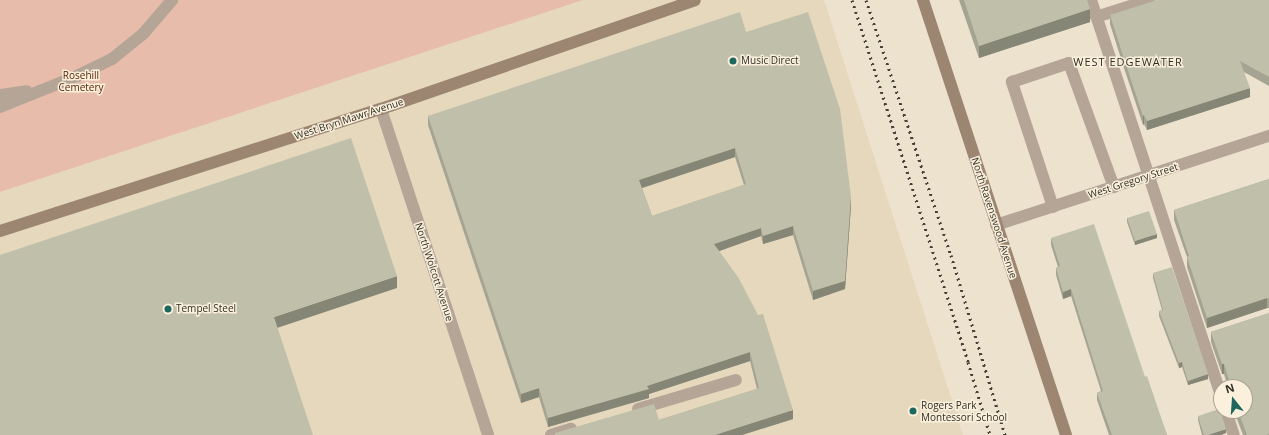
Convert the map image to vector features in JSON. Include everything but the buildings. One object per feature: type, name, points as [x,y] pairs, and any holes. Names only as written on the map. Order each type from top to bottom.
[{"type":"street","points":[[0,107],[77,76],[112,59],[143,34],[172,0]]},
{"type":"street","name":"West Bryn Mawr Avenue","points":[[0,231],[381,109],[695,0]]},
{"type":"street","name":"North Ravenswood Avenue","points":[[923,0],[1066,435]]},
{"type":"street","points":[[1091,0],[1216,379]]},
{"type":"street","points":[[1096,17],[1149,0]]},
{"type":"street","points":[[1053,207],[1012,82],[1069,63],[1114,187]]},
{"type":"street","points":[[0,95],[46,88]]},
{"type":"street","name":"North Wolcott Avenue","points":[[381,109],[488,435]]},
{"type":"street","name":"West Gregory Street","points":[[996,225],[1269,136]]},
{"type":"street","points":[[1202,337],[1217,332]]},
{"type":"street","points":[[625,413],[736,380]]},
{"type":"street","points":[[1229,419],[1234,435]]},
{"type":"street","points":[[551,435],[580,426]]},
{"type":"shaded area","points":[[583,0],[824,0],[963,435],[0,435],[0,192]]},
{"type":"green space","name":"Rosehill Cemetery","points":[[0,0],[583,0],[0,192]]},
{"type":"railway","points":[[852,0],[990,435]]},
{"type":"railway","points":[[866,0],[951,255],[1005,435]]},
{"type":"place","name":"Music Direct","points":[[733,61]]},
{"type":"place","name":"Tempel Steel","points":[[168,309]]},
{"type":"place","name":"Rogers Park Montessori School","points":[[913,411]]},
{"type":"district","name":"WEST EDGEWATER","points":[[1128,62]]}]
